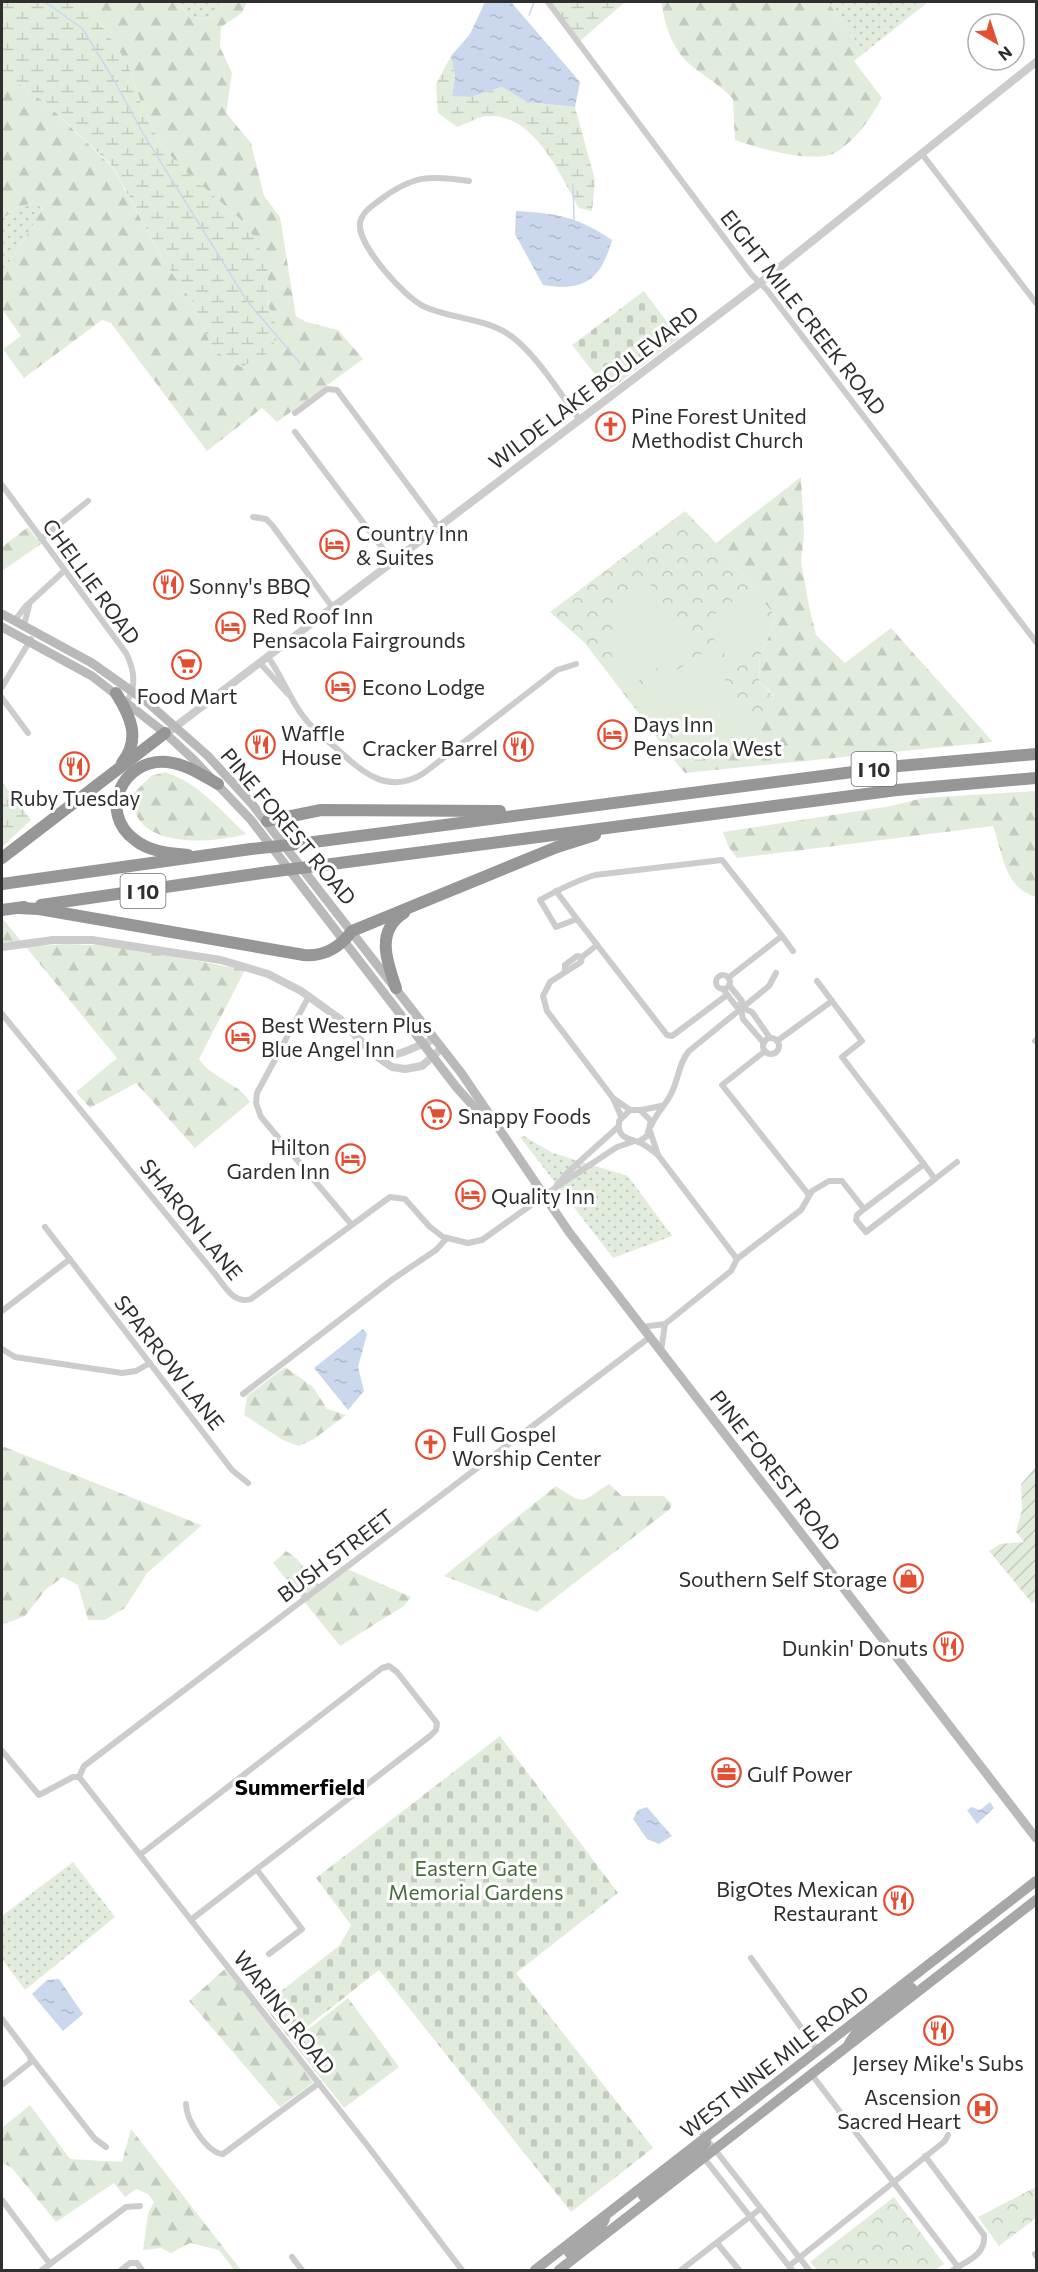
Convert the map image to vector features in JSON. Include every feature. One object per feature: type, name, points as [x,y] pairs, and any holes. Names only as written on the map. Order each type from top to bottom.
[{"type":"highway","points":[[109,776],[128,756],[133,736],[130,716],[116,693]]},
{"type":"highway","points":[[2,858],[165,733]]},
{"type":"highway","name":"I 10","points":[[2,884],[251,849],[898,766],[1036,754]]},
{"type":"highway","points":[[204,857],[162,852],[134,840],[120,820],[117,796],[128,776],[138,768],[153,762],[169,762],[185,766],[218,784]]},
{"type":"highway","name":"I 10","points":[[2,910],[269,872],[897,790],[1036,778]]},
{"type":"highway","points":[[267,820],[321,810],[534,812]]},
{"type":"highway","points":[[18,908],[39,909],[304,955],[326,952],[348,936],[422,902],[557,847],[633,825]]},
{"type":"highway","points":[[396,988],[387,960],[385,941],[391,925],[398,917],[422,902]]},
{"type":"main road","name":"PINE FOREST ROAD","points":[[2,614],[92,663],[133,692],[177,727],[232,781],[267,820],[433,1057],[485,1119],[492,1121]]},
{"type":"main road","name":"PINE FOREST ROAD","points":[[2,627],[83,671],[127,701],[165,733],[218,784],[348,936],[396,988],[490,1114],[492,1121],[544,1197],[1036,1838]]},
{"type":"main road","name":"WEST NINE MILE ROAD","points":[[711,2144],[803,2063],[1036,1881]]},
{"type":"main road","points":[[844,2050],[858,2030],[1036,1892]]},
{"type":"main road","name":"WEST NINE MILE ROAD","points":[[535,2271],[608,2214],[812,2075],[1036,1900]]},
{"type":"main road","points":[[630,2216],[635,2202],[696,2155],[705,2144],[711,2144],[704,2158]]},
{"type":"main road","name":"WEST NINE MILE ROAD","points":[[559,2271],[704,2158]]},
{"type":"main road","points":[[546,2271],[599,2230],[608,2214]]},
{"type":"street","name":"EIGHT MILE CREEK ROAD","points":[[548,2],[1036,642]]},
{"type":"street","name":"WILDE LAKE BOULEVARD","points":[[165,733],[177,727],[760,283],[1036,62]]},
{"type":"street","points":[[922,154],[1036,303]]},
{"type":"street","points":[[469,181],[424,177],[403,184],[363,216],[360,226],[363,238],[397,286],[416,303],[494,327],[517,341],[580,420]]},
{"type":"street","points":[[295,413],[327,389],[337,390],[439,527]]},
{"type":"street","points":[[295,432],[393,562]]},
{"type":"street","name":"CHELLIE ROAD","points":[[2,485],[126,653],[132,668],[133,692]]},
{"type":"street","points":[[41,538],[88,501]]},
{"type":"street","points":[[253,517],[266,519],[272,525],[333,608]]},
{"type":"street","points":[[19,623],[32,601],[64,571]]},
{"type":"street","points":[[2,687],[36,631]]},
{"type":"street","points":[[268,657],[281,674],[290,696]]},
{"type":"street","points":[[260,663],[290,696],[312,727],[363,773],[380,781],[398,783],[424,773],[557,670],[576,664]]},
{"type":"street","points":[[127,701],[133,692]]},
{"type":"street","points":[[2,698],[28,733]]},
{"type":"street","points":[[577,919],[556,927],[540,900],[595,875],[722,860],[793,951]]},
{"type":"street","points":[[556,891],[667,1035],[672,1036],[727,990],[728,978],[782,936]]},
{"type":"street","points":[[2,947],[65,939],[113,942],[241,965],[268,974],[309,996],[340,1019],[382,1061],[401,1068],[422,1066],[442,1048]]},
{"type":"street","points":[[555,1188],[569,1171],[618,1127],[621,1116],[613,1098],[547,1011],[543,996],[550,982],[565,970],[565,965],[577,956],[582,957],[597,945]]},
{"type":"street","points":[[243,1394],[393,1279],[436,1250],[447,1238],[468,1243],[482,1240],[622,1144],[635,1142],[651,1129],[661,1106],[670,1097],[678,1069],[689,1051],[741,1007],[769,987],[776,973]]},
{"type":"street","points":[[728,978],[721,975],[716,980],[717,987],[727,990],[742,1001],[743,1019],[769,1043]]},
{"type":"street","points":[[817,981],[862,1041],[842,1057],[935,1179]]},
{"type":"street","points":[[309,996],[262,1081],[256,1103],[261,1117],[351,1224]]},
{"type":"street","points":[[809,1196],[722,1085],[769,1043],[832,1001]]},
{"type":"street","points":[[741,1007],[752,1012],[769,1043]]},
{"type":"street","name":"SHARON LANE","points":[[2,1014],[236,1298],[242,1301],[251,1299],[385,1199],[400,1197],[409,1202],[436,1232],[447,1238]]},
{"type":"street","points":[[407,1051],[412,1036],[409,1025]]},
{"type":"street","points":[[368,1047],[392,1057],[435,1039]]},
{"type":"street","points":[[613,1098],[630,1110]]},
{"type":"street","points":[[621,1116],[630,1110],[661,1106]]},
{"type":"street","points":[[640,1110],[648,1116],[658,1155],[738,1259]]},
{"type":"street","points":[[618,1127],[622,1137],[658,1155]]},
{"type":"street","points":[[924,1164],[857,1215],[856,1220],[866,1232],[957,1162]]},
{"type":"street","points":[[642,1327],[665,1324],[731,1271],[738,1259],[791,1219],[801,1210],[809,1196],[818,1187],[837,1179],[842,1181],[864,1209]]},
{"type":"street","name":"SPARROW LANE","points":[[45,1227],[232,1470],[248,1483]]},
{"type":"street","points":[[2,1311],[70,1258]]},
{"type":"street","points":[[661,1351],[665,1324]]},
{"type":"street","name":"BUSH STREET","points":[[8,1759],[36,1793],[41,1795],[73,1777],[78,1777],[84,1766],[650,1336]]},
{"type":"street","points":[[2,1349],[15,1357],[122,1373],[136,1371],[150,1364]]},
{"type":"street","points":[[141,1854],[382,1668],[389,1666],[397,1672],[437,1723],[436,1730],[192,1919]]},
{"type":"street","points":[[2,1751],[8,1759],[2,1765]]},
{"type":"street","name":"WARING ROAD","points":[[78,1777],[192,1919],[462,2271]]},
{"type":"street","points":[[257,1870],[302,1929],[269,1954]]},
{"type":"street","points":[[751,1958],[818,2051]]},
{"type":"street","points":[[2,2019],[96,2139],[106,2146]]},
{"type":"street","points":[[2,2085],[31,2062],[30,2056]]},
{"type":"street","points":[[812,2075],[896,2183],[956,2269],[982,2250],[984,2235],[925,2156]]},
{"type":"street","points":[[186,2104],[188,2118],[212,2150],[223,2154],[319,2083]]},
{"type":"street","points":[[698,2127],[808,2271]]},
{"type":"street","points":[[704,2158],[790,2268],[799,2258],[896,2183],[945,2141],[948,2135]]},
{"type":"street","points":[[2,2200],[51,2264]]},
{"type":"street","points":[[42,2271],[126,2207],[140,2206]]},
{"type":"street","points":[[681,2271],[760,2208]]},
{"type":"street","points":[[717,2243],[739,2271]]},
{"type":"street","points":[[292,2257],[302,2271]]},
{"type":"street","points":[[121,2271],[130,2263],[137,2263],[142,2271]]},
{"type":"green space","points":[[2,2],[76,2],[99,21],[129,66],[142,106],[162,147],[184,170],[241,220],[256,239],[268,272],[267,303],[277,328],[272,351],[241,367],[213,350],[194,304],[165,263],[113,167],[47,104],[2,71]]},
{"type":"green space","points":[[76,2],[177,2],[192,19],[206,19],[213,17],[219,11],[221,6],[218,2],[247,2],[242,13],[221,27],[220,47],[232,73],[226,113],[251,143],[264,196],[280,217],[296,316],[306,322],[338,330],[363,359],[277,422],[262,408],[207,451],[111,323],[102,320],[24,378],[3,349],[21,336],[2,309],[2,271],[43,209],[36,202],[18,207],[2,219],[2,71],[47,104],[113,168],[165,263],[194,304],[213,350],[277,328],[267,303],[268,272],[241,220],[184,170],[162,147],[142,106],[129,66],[99,21]]},
{"type":"green space","points":[[177,2],[218,2],[221,6],[213,17],[192,19]]},
{"type":"green space","points":[[551,2],[625,2],[580,41]]},
{"type":"green space","points":[[661,2],[828,2],[864,53],[854,61],[882,98],[858,134],[838,151],[828,155],[816,157],[787,154],[735,140],[733,99],[680,54],[668,29]]},
{"type":"green space","points":[[828,2],[928,2],[864,53]]},
{"type":"green space","points":[[451,56],[455,76],[452,95],[471,97],[502,87],[527,102],[575,107],[595,180],[592,211],[579,208],[544,148],[519,124],[504,118],[484,116],[457,127],[438,113],[436,84]]},
{"type":"green space","points":[[36,202],[43,210],[2,271],[2,219],[18,207]]},
{"type":"green space","points":[[644,291],[679,338],[608,391],[572,345]]},
{"type":"green space","points":[[801,477],[804,535],[801,562],[816,635],[845,663],[891,628],[993,742],[685,773],[677,764],[712,757],[735,745],[753,727],[773,699],[774,695],[759,682],[760,656],[777,618],[716,543]]},
{"type":"green space","points":[[685,511],[716,543],[777,618],[760,656],[759,682],[774,696],[766,712],[747,736],[736,745],[710,757],[677,764],[585,643],[550,612]]},
{"type":"green space","points":[[28,527],[41,544],[2,571],[2,547]]},
{"type":"green space","points":[[645,577],[689,639],[686,648],[625,690],[617,675],[613,659],[612,629],[623,602]]},
{"type":"green space","points":[[756,585],[766,611],[768,621],[766,631],[756,650],[735,669],[705,626],[705,621]]},
{"type":"green space","points":[[700,654],[709,656],[756,726],[721,740],[689,741],[659,728],[632,702]]},
{"type":"green space","points":[[165,772],[199,790],[246,834],[194,841],[158,834],[144,825],[135,812],[133,794],[151,776]]},
{"type":"green space","points":[[2,782],[31,820],[2,847]]},
{"type":"green space","points":[[1036,791],[1036,897],[1017,886],[1011,878],[993,826],[737,858],[728,846],[723,832],[891,806],[923,798]]},
{"type":"green space","points":[[3,919],[21,941],[2,943]]},
{"type":"green space","points":[[65,944],[122,946],[245,970],[199,1059],[204,1066],[245,1095],[250,1102],[195,1148],[136,1083],[90,1108],[76,1092],[117,1058],[26,947]]},
{"type":"green space","points":[[524,1136],[553,1153],[628,1176],[672,1236],[613,1258],[520,1137]]},
{"type":"green space","points":[[285,1367],[313,1387],[327,1409],[346,1415],[314,1439],[299,1446],[283,1440],[244,1415],[247,1396]]},
{"type":"green space","points":[[2,1446],[202,1525],[147,1573],[125,1608],[105,1620],[88,1620],[78,1585],[63,1577],[46,1589],[25,1616],[4,1624],[2,1623]]},
{"type":"green space","points":[[1036,1467],[1036,1601],[1032,1603],[989,1551],[1000,1544],[1024,1542],[1016,1532],[1022,1510],[1021,1484]]},
{"type":"green space","points":[[609,1484],[622,1496],[664,1496],[672,1504],[670,1509],[537,1612],[444,1576],[556,1486],[573,1497],[584,1499]]},
{"type":"green space","points":[[286,1551],[296,1558],[320,1586],[345,1568],[411,1597],[404,1606],[340,1646],[273,1563]]},
{"type":"green space","name":"Eastern Gate Memorial Gardens","points":[[500,1736],[618,1893],[516,1973],[653,2148],[571,2212],[379,1970],[294,2037],[266,2003],[340,1945],[351,1925],[316,1878]]},
{"type":"green space","points":[[73,1862],[115,1917],[25,1990],[2,1959],[2,1916]]},
{"type":"green space","points":[[231,1964],[292,2039],[296,2039],[348,1998],[399,2067],[344,2108]]},
{"type":"green space","points":[[226,1968],[314,2082],[280,2107],[189,2001]]},
{"type":"green space","points":[[30,2105],[70,2159],[122,2162],[131,2129],[241,2270],[234,2270],[219,2250],[190,2243],[171,2253],[161,2248],[143,2250],[148,2214],[154,2202],[148,2194],[136,2189],[125,2197],[114,2183],[56,2222],[11,2167],[2,2163],[2,2128]]},
{"type":"green space","points":[[1036,2187],[1036,2218],[999,2246],[978,2217]]},
{"type":"green space","points":[[894,2197],[944,2264],[935,2270],[817,2270],[810,2262]]},
{"type":"water","points":[[485,2],[511,2],[580,82],[575,107],[527,102],[502,87],[471,97],[452,96],[455,76],[451,56],[470,34]]},
{"type":"water","points":[[516,211],[544,213],[577,221],[612,240],[608,253],[596,273],[589,280],[580,284],[558,287],[543,285],[515,234]]},
{"type":"water","points":[[363,1329],[367,1334],[358,1367],[364,1391],[348,1410],[314,1368]]},
{"type":"water","points":[[990,1802],[994,1808],[977,1824],[967,1810],[972,1807],[980,1810]]},
{"type":"water","points":[[647,1807],[672,1836],[659,1844],[647,1839],[633,1819],[638,1810]]},
{"type":"water","points":[[59,1979],[83,2014],[63,2031],[32,1994],[47,1980]]},
{"type":"waterway","points":[[45,2],[82,28],[144,135],[247,301],[300,363]]},
{"type":"waterway","points":[[529,15],[534,2]]},
{"type":"waterway","points":[[573,184],[574,221]]},
{"type":"place","name":"Pine Forest United Methodist Church","points":[[610,427]]},
{"type":"place","name":"Country Inn & Suites","points":[[335,544]]},
{"type":"place","name":"Sonny's BBQ","points":[[168,585]]},
{"type":"place","name":"Red Roof Inn Pensacola Fairgrounds","points":[[231,627]]},
{"type":"place","name":"Food Mart","points":[[187,664]]},
{"type":"place","name":"Econo Lodge","points":[[341,686]]},
{"type":"place","name":"Days Inn Pensacola West","points":[[612,735]]},
{"type":"place","name":"Waffle House","points":[[260,744]]},
{"type":"place","name":"Cracker Barrel","points":[[519,747]]},
{"type":"place","name":"Ruby Tuesday","points":[[75,766]]},
{"type":"place","name":"Best Western Plus Blue Angel Inn","points":[[240,1036]]},
{"type":"place","name":"Snappy Foods","points":[[437,1115]]},
{"type":"place","name":"Hilton Garden Inn","points":[[351,1158]]},
{"type":"place","name":"Quality Inn","points":[[470,1195]]},
{"type":"place","name":"Full Gospel Worship Center","points":[[431,1445]]},
{"type":"place","name":"Southern Self Storage","points":[[908,1578]]},
{"type":"place","name":"Dunkin' Donuts","points":[[949,1647]]},
{"type":"place","name":"Gulf Power","points":[[726,1773]]},
{"type":"place","name":"BigOtes Mexican Restaurant","points":[[899,1900]]},
{"type":"place","name":"Jersey Mike's Subs","points":[[938,2031]]},
{"type":"place","name":"Ascension Sacred Heart","points":[[982,2108]]},
{"type":"district","name":"Summerfield","points":[[300,1786]]}]
